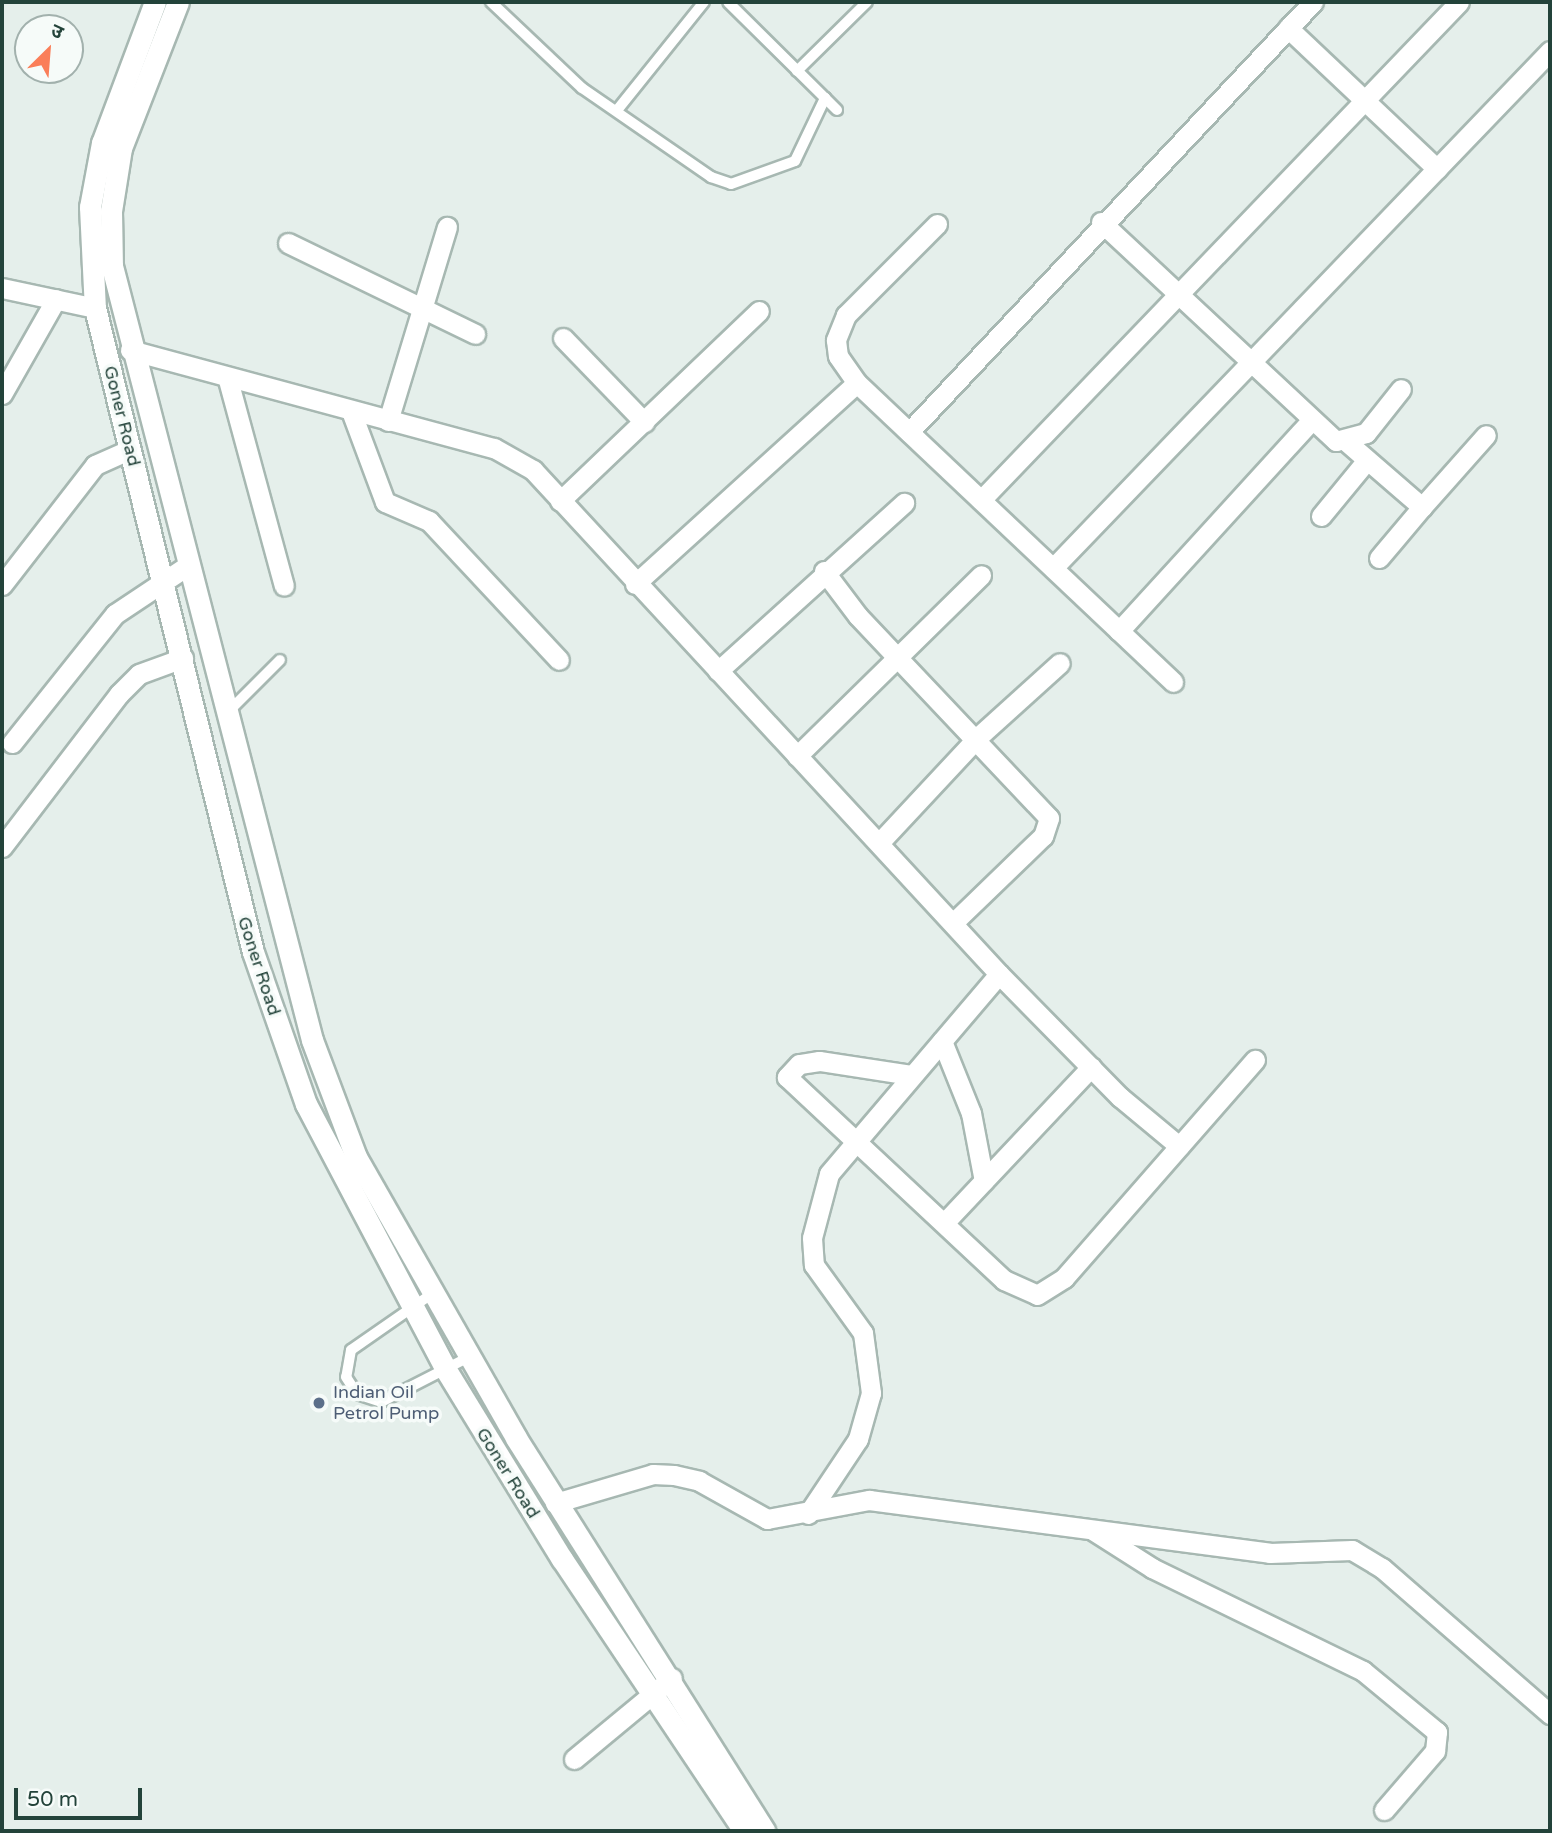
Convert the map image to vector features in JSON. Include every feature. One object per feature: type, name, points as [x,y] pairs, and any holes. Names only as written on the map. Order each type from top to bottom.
[{"type":"street","name":"Goner Road","points":[[155,2],[102,143],[90,206],[95,308],[253,952],[306,1104],[446,1370],[562,1559],[664,1685],[764,1831]]},
{"type":"street","name":"Goner Road","points":[[178,2],[121,148],[111,211],[121,310],[312,1040],[356,1157],[555,1503],[664,1685],[744,1831]]},
{"type":"street","points":[[909,432],[1101,222],[1313,2]]},
{"type":"street","points":[[981,500],[1177,293],[1460,2]]},
{"type":"street","points":[[1288,27],[1437,169]]},
{"type":"street","points":[[1053,568],[1550,51]]},
{"type":"street","points":[[1101,222],[1311,421],[1348,443],[1422,507]]},
{"type":"street","points":[[937,224],[846,315],[838,356],[858,383],[1173,682]]},
{"type":"street","points":[[388,421],[447,227]]},
{"type":"street","points":[[288,243],[475,334]]},
{"type":"street","points":[[2,288],[95,308],[121,310]]},
{"type":"street","points":[[2,394],[56,299]]},
{"type":"street","points":[[561,501],[759,311]]},
{"type":"street","points":[[563,338],[644,422]]},
{"type":"street","points":[[107,353],[130,350],[228,380],[513,456],[561,501],[635,584],[878,843],[956,921],[999,974],[1091,1068],[1179,1146]]},
{"type":"street","points":[[228,380],[284,586]]},
{"type":"street","points":[[635,584],[858,383]]},
{"type":"street","points":[[1348,443],[1366,433],[1401,389]]},
{"type":"street","points":[[351,411],[385,502],[429,521],[559,660]]},
{"type":"street","points":[[1119,631],[1311,421]]},
{"type":"street","points":[[1380,558],[1486,435]]},
{"type":"street","points":[[2,585],[88,473],[109,455],[131,449]]},
{"type":"street","points":[[1321,516],[1367,460]]},
{"type":"street","points":[[718,671],[824,571],[904,503]]},
{"type":"street","points":[[12,743],[115,614],[163,577],[187,566]]},
{"type":"street","points":[[824,571],[895,656],[978,737],[1049,818],[1042,836],[956,921]]},
{"type":"street","points":[[797,756],[895,656],[981,575]]},
{"type":"street","points":[[3,843],[119,694],[139,674],[183,659]]},
{"type":"street","points":[[878,843],[978,737],[1060,663]]},
{"type":"street","points":[[253,952],[286,944]]},
{"type":"street","points":[[808,1514],[869,1414],[870,1355],[863,1333],[824,1283],[812,1238],[829,1174],[854,1140],[999,974]]},
{"type":"street","points":[[942,1041],[971,1113],[985,1181]]},
{"type":"street","points":[[911,1075],[819,1061],[790,1070],[794,1088],[945,1222],[1004,1280],[1037,1295],[1064,1279],[1255,1060]]},
{"type":"street","points":[[945,1222],[1091,1068]]},
{"type":"street","points":[[555,1503],[653,1474],[674,1475],[699,1481],[766,1519],[808,1514],[869,1500],[1270,1553],[1352,1550],[1382,1568],[1550,1714]]},
{"type":"street","points":[[1090,1529],[1152,1567],[1363,1671],[1437,1732],[1435,1751],[1384,1810]]},
{"type":"street","points":[[575,1759],[664,1685]]},
{"type":"lane","points":[[491,2],[582,88],[618,109],[711,177],[730,184],[795,161],[825,98]]},
{"type":"lane","points":[[618,109],[704,2]]},
{"type":"lane","points":[[727,2],[837,110]]},
{"type":"lane","points":[[797,71],[867,2]]},
{"type":"lane","points":[[226,713],[279,660]]},
{"type":"lane","points":[[433,1293],[412,1305],[351,1350],[346,1377],[357,1394],[382,1402],[470,1357]]},
{"type":"place","name":"Indian Oil Petrol Pump","points":[[319,1403]]}]
